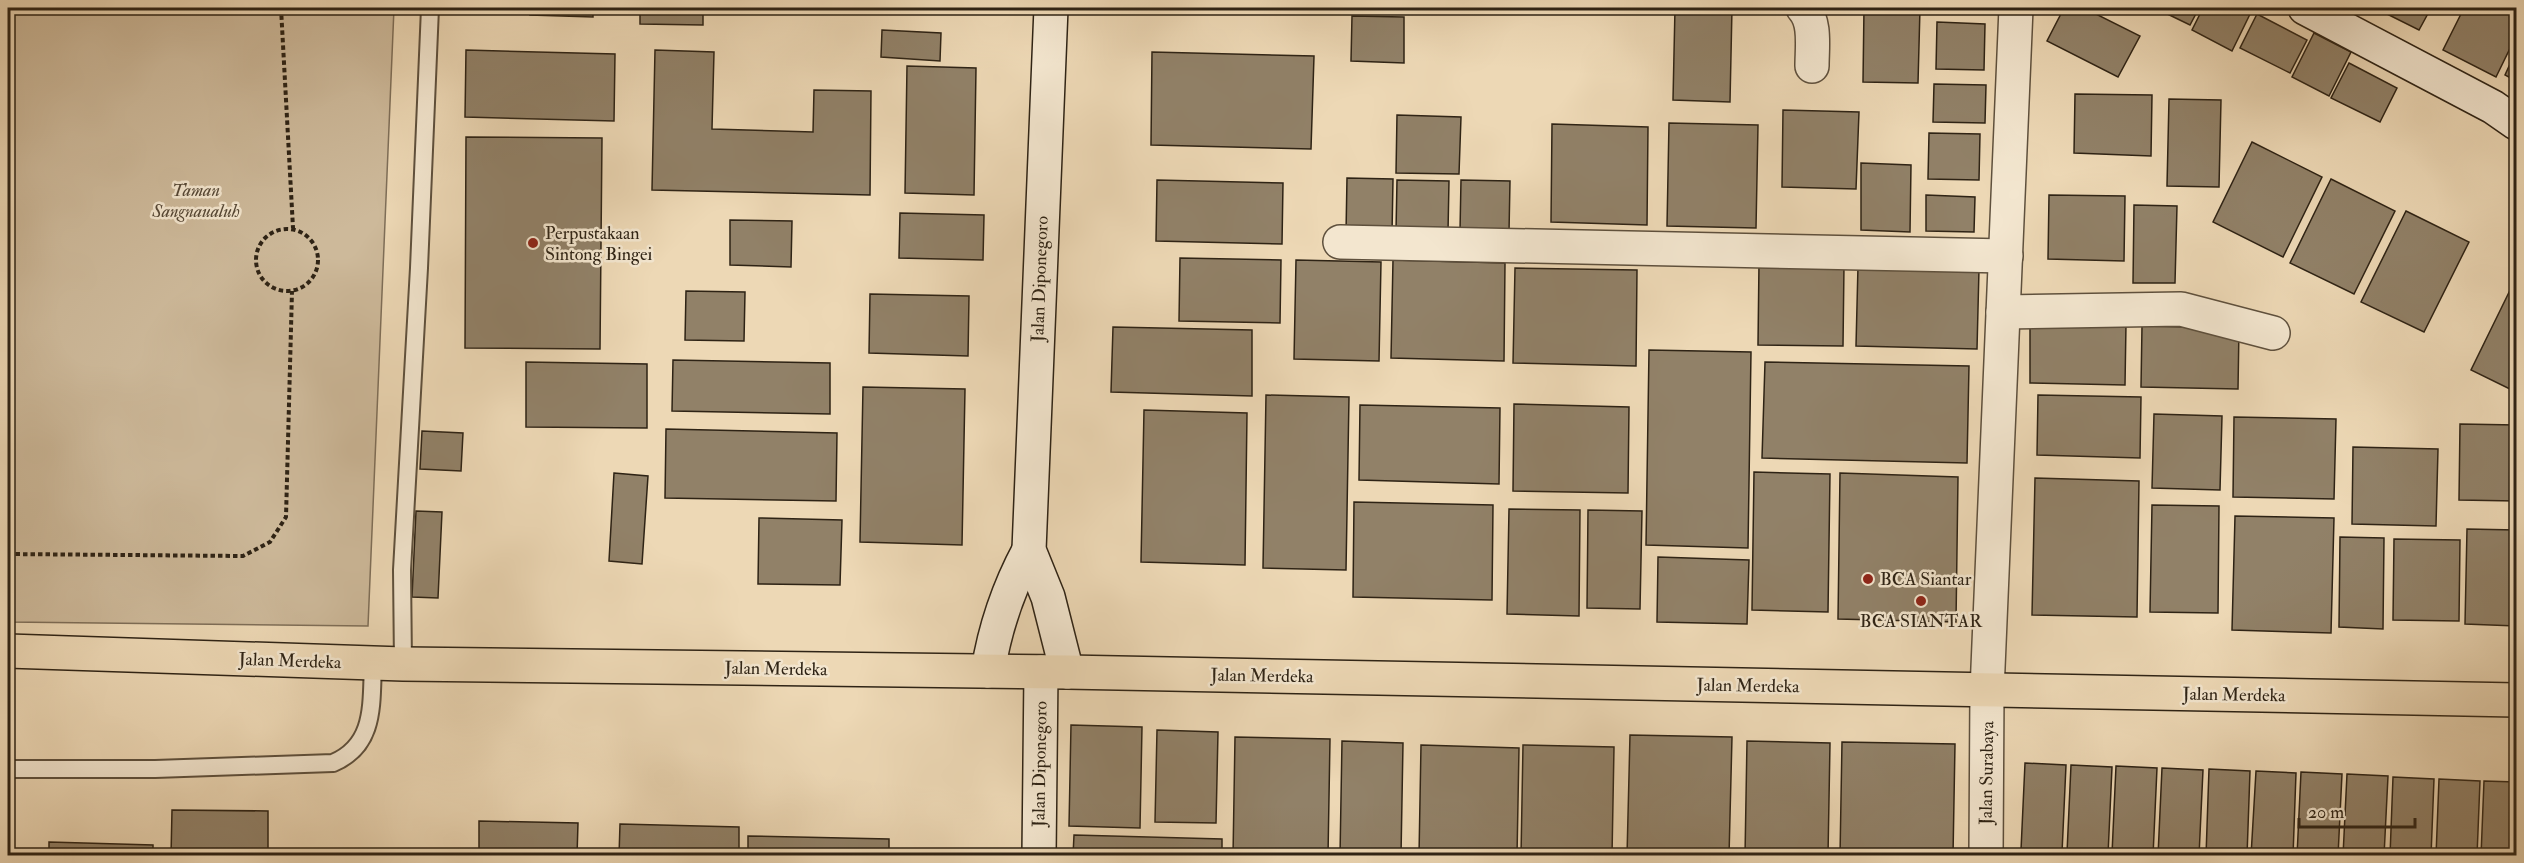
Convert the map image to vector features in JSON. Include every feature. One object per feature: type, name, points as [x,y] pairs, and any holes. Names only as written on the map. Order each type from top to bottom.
[{"type":"main road","name":"Jalan Merdeka","points":[[8,651],[388,664],[1054,672],[2517,700]]},
{"type":"street","name":"Jalan Diponegoro","points":[[988,671],[1003,606],[1029,549],[1051,8]]},
{"type":"street","points":[[1803,8],[1807,13],[1813,35],[1812,66]]},
{"type":"street","name":"Jalan Surabaya","points":[[1986,855],[1988,691],[2016,8]]},
{"type":"street","points":[[2305,8],[2493,107],[2517,123]]},
{"type":"street","points":[[1340,242],[2006,256]]},
{"type":"street","points":[[2003,312],[2181,309],[2273,333]]},
{"type":"street","name":"Jalan Diponegoro","points":[[1029,549],[1048,597],[1054,672],[1039,855]]},
{"type":"lane","points":[[8,769],[155,769],[333,763],[349,757],[362,740],[388,664],[402,570],[420,268],[430,8]]},
{"type":"path","points":[[281,8],[293,228]]},
{"type":"path","points":[[293,228],[311,240],[319,260],[311,280],[292,291],[271,287],[257,270],[257,248],[271,232],[293,228]]},
{"type":"path","points":[[8,554],[243,556],[270,542],[286,518],[292,291]]},
{"type":"green space","name":"Taman Sangnaualuh","points":[[8,8],[394,8],[368,626],[8,622]]},
{"type":"building","points":[[530,8],[593,8],[593,17],[530,15]]},
{"type":"building","points":[[640,8],[703,8],[703,25],[640,24]]},
{"type":"building","points":[[1675,8],[1732,8],[1730,102],[1673,100]]},
{"type":"building","points":[[1864,8],[1920,8],[1918,83],[1863,82]]},
{"type":"building","points":[[2064,8],[2084,8],[2140,36],[2118,77],[2047,41]]},
{"type":"building","points":[[2155,8],[2199,8],[2190,25]]},
{"type":"building","points":[[2203,8],[2253,8],[2232,51],[2192,30]]},
{"type":"building","points":[[2375,8],[2431,8],[2419,30]]},
{"type":"building","points":[[2464,8],[2512,8],[2516,10],[2516,36],[2496,77],[2443,50]]},
{"type":"building","points":[[2257,14],[2307,40],[2290,73],[2240,48]]},
{"type":"building","points":[[1352,16],[1404,17],[1404,63],[1351,61]]},
{"type":"building","points":[[1937,22],[1985,24],[1984,70],[1936,69]]},
{"type":"building","points":[[882,30],[941,33],[940,61],[881,57]]},
{"type":"building","points":[[2314,33],[2351,52],[2329,96],[2292,77]]},
{"type":"building","points":[[466,50],[615,54],[614,121],[465,117]]},
{"type":"building","points":[[655,50],[714,52],[712,129],[813,132],[814,90],[871,91],[870,195],[652,190]]},
{"type":"building","points":[[2516,51],[2516,81],[2505,75]]},
{"type":"building","points":[[1152,52],[1314,56],[1311,149],[1151,145]]},
{"type":"building","points":[[2349,63],[2397,88],[2380,122],[2331,98]]},
{"type":"building","points":[[907,66],[976,68],[974,195],[905,193]]},
{"type":"building","points":[[1934,84],[1986,85],[1985,123],[1933,122]]},
{"type":"building","points":[[2075,94],[2152,95],[2151,156],[2074,153]]},
{"type":"building","points":[[2169,99],[2221,100],[2219,187],[2167,186]]},
{"type":"building","points":[[1783,110],[1859,112],[1856,189],[1782,187]]},
{"type":"building","points":[[1397,115],[1461,117],[1459,174],[1396,173]]},
{"type":"building","points":[[1669,123],[1758,125],[1756,228],[1667,226]]},
{"type":"building","points":[[1552,124],[1648,127],[1647,225],[1551,222]]},
{"type":"building","points":[[1929,133],[1980,134],[1979,180],[1928,179]]},
{"type":"building","name":"Perpustakaan Sintong Bingei","points":[[466,137],[602,138],[600,349],[465,348]]},
{"type":"building","points":[[2252,142],[2322,177],[2283,257],[2213,222]]},
{"type":"building","points":[[1861,163],[1911,165],[1910,232],[1861,230]]},
{"type":"building","points":[[1347,178],[1393,179],[1392,234],[1346,233]]},
{"type":"building","points":[[2331,179],[2395,211],[2354,294],[2290,263]]},
{"type":"building","points":[[1157,180],[1283,183],[1282,244],[1156,241]]},
{"type":"building","points":[[1397,180],[1449,181],[1448,232],[1396,231]]},
{"type":"building","points":[[1461,180],[1510,181],[1509,232],[1460,231]]},
{"type":"building","points":[[1926,195],[1975,197],[1974,232],[1926,231]]},
{"type":"building","points":[[2049,195],[2125,196],[2124,261],[2048,259]]},
{"type":"building","points":[[2134,205],[2177,206],[2175,283],[2133,283]]},
{"type":"building","points":[[2406,211],[2469,242],[2424,332],[2361,302]]},
{"type":"building","points":[[900,213],[984,215],[983,260],[899,258]]},
{"type":"building","points":[[730,220],[792,221],[791,267],[730,265]]},
{"type":"building","points":[[1180,258],[1281,260],[1280,323],[1179,321]]},
{"type":"building","points":[[1296,260],[1381,262],[1379,361],[1294,359]]},
{"type":"building","points":[[1393,260],[1505,263],[1504,361],[1391,358]]},
{"type":"building","points":[[1759,263],[1844,265],[1843,346],[1758,345]]},
{"type":"building","points":[[1858,266],[1979,269],[1977,349],[1856,346]]},
{"type":"building","points":[[1515,268],[1637,270],[1636,366],[1513,363]]},
{"type":"building","points":[[2516,278],[2516,392],[2471,370]]},
{"type":"building","points":[[686,291],[745,292],[744,341],[685,340]]},
{"type":"building","points":[[870,294],[969,296],[968,356],[869,353]]},
{"type":"building","points":[[2030,322],[2126,324],[2125,385],[2030,383]]},
{"type":"building","points":[[2142,326],[2239,328],[2238,389],[2141,387]]},
{"type":"building","points":[[1113,327],[1252,330],[1252,396],[1111,392]]},
{"type":"building","points":[[1649,350],[1751,352],[1748,548],[1646,545]]},
{"type":"building","points":[[673,360],[830,363],[830,414],[672,411]]},
{"type":"building","points":[[526,362],[647,364],[647,428],[526,427]]},
{"type":"building","points":[[1765,362],[1969,366],[1967,463],[1762,458]]},
{"type":"building","points":[[863,387],[965,389],[962,545],[860,542]]},
{"type":"building","points":[[1266,395],[1349,397],[1346,570],[1263,568]]},
{"type":"building","points":[[2038,395],[2141,397],[2140,458],[2037,455]]},
{"type":"building","points":[[1514,404],[1629,407],[1628,493],[1513,491]]},
{"type":"building","points":[[1360,405],[1500,408],[1499,484],[1359,480]]},
{"type":"building","points":[[1144,410],[1247,413],[1245,565],[1141,562]]},
{"type":"building","points":[[2154,414],[2222,416],[2220,490],[2152,488]]},
{"type":"building","points":[[2234,417],[2336,419],[2334,499],[2233,497]]},
{"type":"building","points":[[2460,424],[2516,425],[2516,501],[2459,500]]},
{"type":"building","points":[[666,429],[837,433],[836,501],[665,498]]},
{"type":"building","points":[[422,431],[463,433],[461,471],[420,469]]},
{"type":"building","points":[[2353,447],[2438,449],[2436,526],[2352,524]]},
{"type":"building","points":[[1754,472],[1830,474],[1828,612],[1752,610]]},
{"type":"building","points":[[614,473],[648,476],[642,564],[609,561]]},
{"type":"building","points":[[1840,473],[1958,477],[1956,622],[1838,619]]},
{"type":"building","points":[[2035,478],[2139,481],[2137,617],[2032,615]]},
{"type":"building","points":[[1354,502],[1493,505],[1492,600],[1353,597]]},
{"type":"building","points":[[2152,505],[2219,506],[2218,613],[2150,612]]},
{"type":"building","points":[[1509,509],[1580,510],[1579,616],[1507,614]]},
{"type":"building","points":[[1588,510],[1642,511],[1640,609],[1587,608]]},
{"type":"building","points":[[416,511],[442,512],[438,598],[412,597]]},
{"type":"building","points":[[2235,516],[2334,518],[2331,633],[2232,630]]},
{"type":"building","points":[[759,518],[842,520],[840,585],[758,584]]},
{"type":"building","points":[[2467,529],[2516,530],[2516,626],[2465,624]]},
{"type":"building","points":[[2340,537],[2384,538],[2383,629],[2339,627]]},
{"type":"building","points":[[2394,539],[2460,540],[2459,621],[2393,620]]},
{"type":"building","points":[[1658,557],[1749,560],[1747,624],[1657,622]]},
{"type":"building","points":[[1071,725],[1142,727],[1140,828],[1069,826]]},
{"type":"building","points":[[1157,730],[1218,732],[1216,823],[1155,822]]},
{"type":"building","points":[[1630,735],[1732,737],[1729,856],[1627,856]]},
{"type":"building","points":[[1235,737],[1330,739],[1328,856],[1233,856]]},
{"type":"building","points":[[1342,741],[1403,743],[1401,856],[1340,856]]},
{"type":"building","points":[[1747,741],[1830,743],[1828,856],[1745,856]]},
{"type":"building","points":[[1842,742],[1955,744],[1953,856],[1840,856]]},
{"type":"building","points":[[1421,745],[1519,748],[1517,856],[1419,856]]},
{"type":"building","points":[[1523,745],[1614,747],[1612,856],[1521,856]]},
{"type":"building","points":[[2025,763],[2066,765],[2062,853],[2021,850]]},
{"type":"building","points":[[2071,765],[2112,767],[2108,855],[2067,853]]},
{"type":"building","points":[[2116,766],[2157,768],[2153,856],[2112,854]]},
{"type":"building","points":[[2162,768],[2203,770],[2199,856],[2158,856]]},
{"type":"building","points":[[2209,769],[2250,771],[2247,856],[2206,856]]},
{"type":"building","points":[[2256,771],[2296,773],[2293,856],[2251,856]]},
{"type":"building","points":[[2301,772],[2342,774],[2338,856],[2297,856]]},
{"type":"building","points":[[2347,774],[2388,776],[2384,856],[2343,856]]},
{"type":"building","points":[[2393,777],[2434,779],[2431,856],[2390,856]]},
{"type":"building","points":[[2439,779],[2480,781],[2477,856],[2436,856]]},
{"type":"building","points":[[2484,781],[2516,782],[2516,856],[2481,856]]},
{"type":"building","points":[[172,810],[268,811],[268,856],[171,856]]},
{"type":"building","points":[[479,821],[578,823],[577,856],[479,856]]},
{"type":"building","points":[[620,824],[739,827],[739,856],[619,856]]},
{"type":"building","points":[[1074,835],[1222,839],[1222,856],[1073,856]]},
{"type":"building","points":[[748,836],[889,839],[889,856],[748,856]]},
{"type":"building","points":[[49,842],[153,845],[153,856],[49,856]]},
{"type":"building","points":[[420,851],[469,852],[469,856],[420,856]]},
{"type":"building","points":[[342,853],[394,855],[394,856],[342,856]]},
{"type":"place","name":"Perpustakaan Sintong Bingei","points":[[533,243]]},
{"type":"place","name":"BCA Siantar","points":[[1868,579]]},
{"type":"place","name":"BCA SIANTAR","points":[[1921,601]]}]
